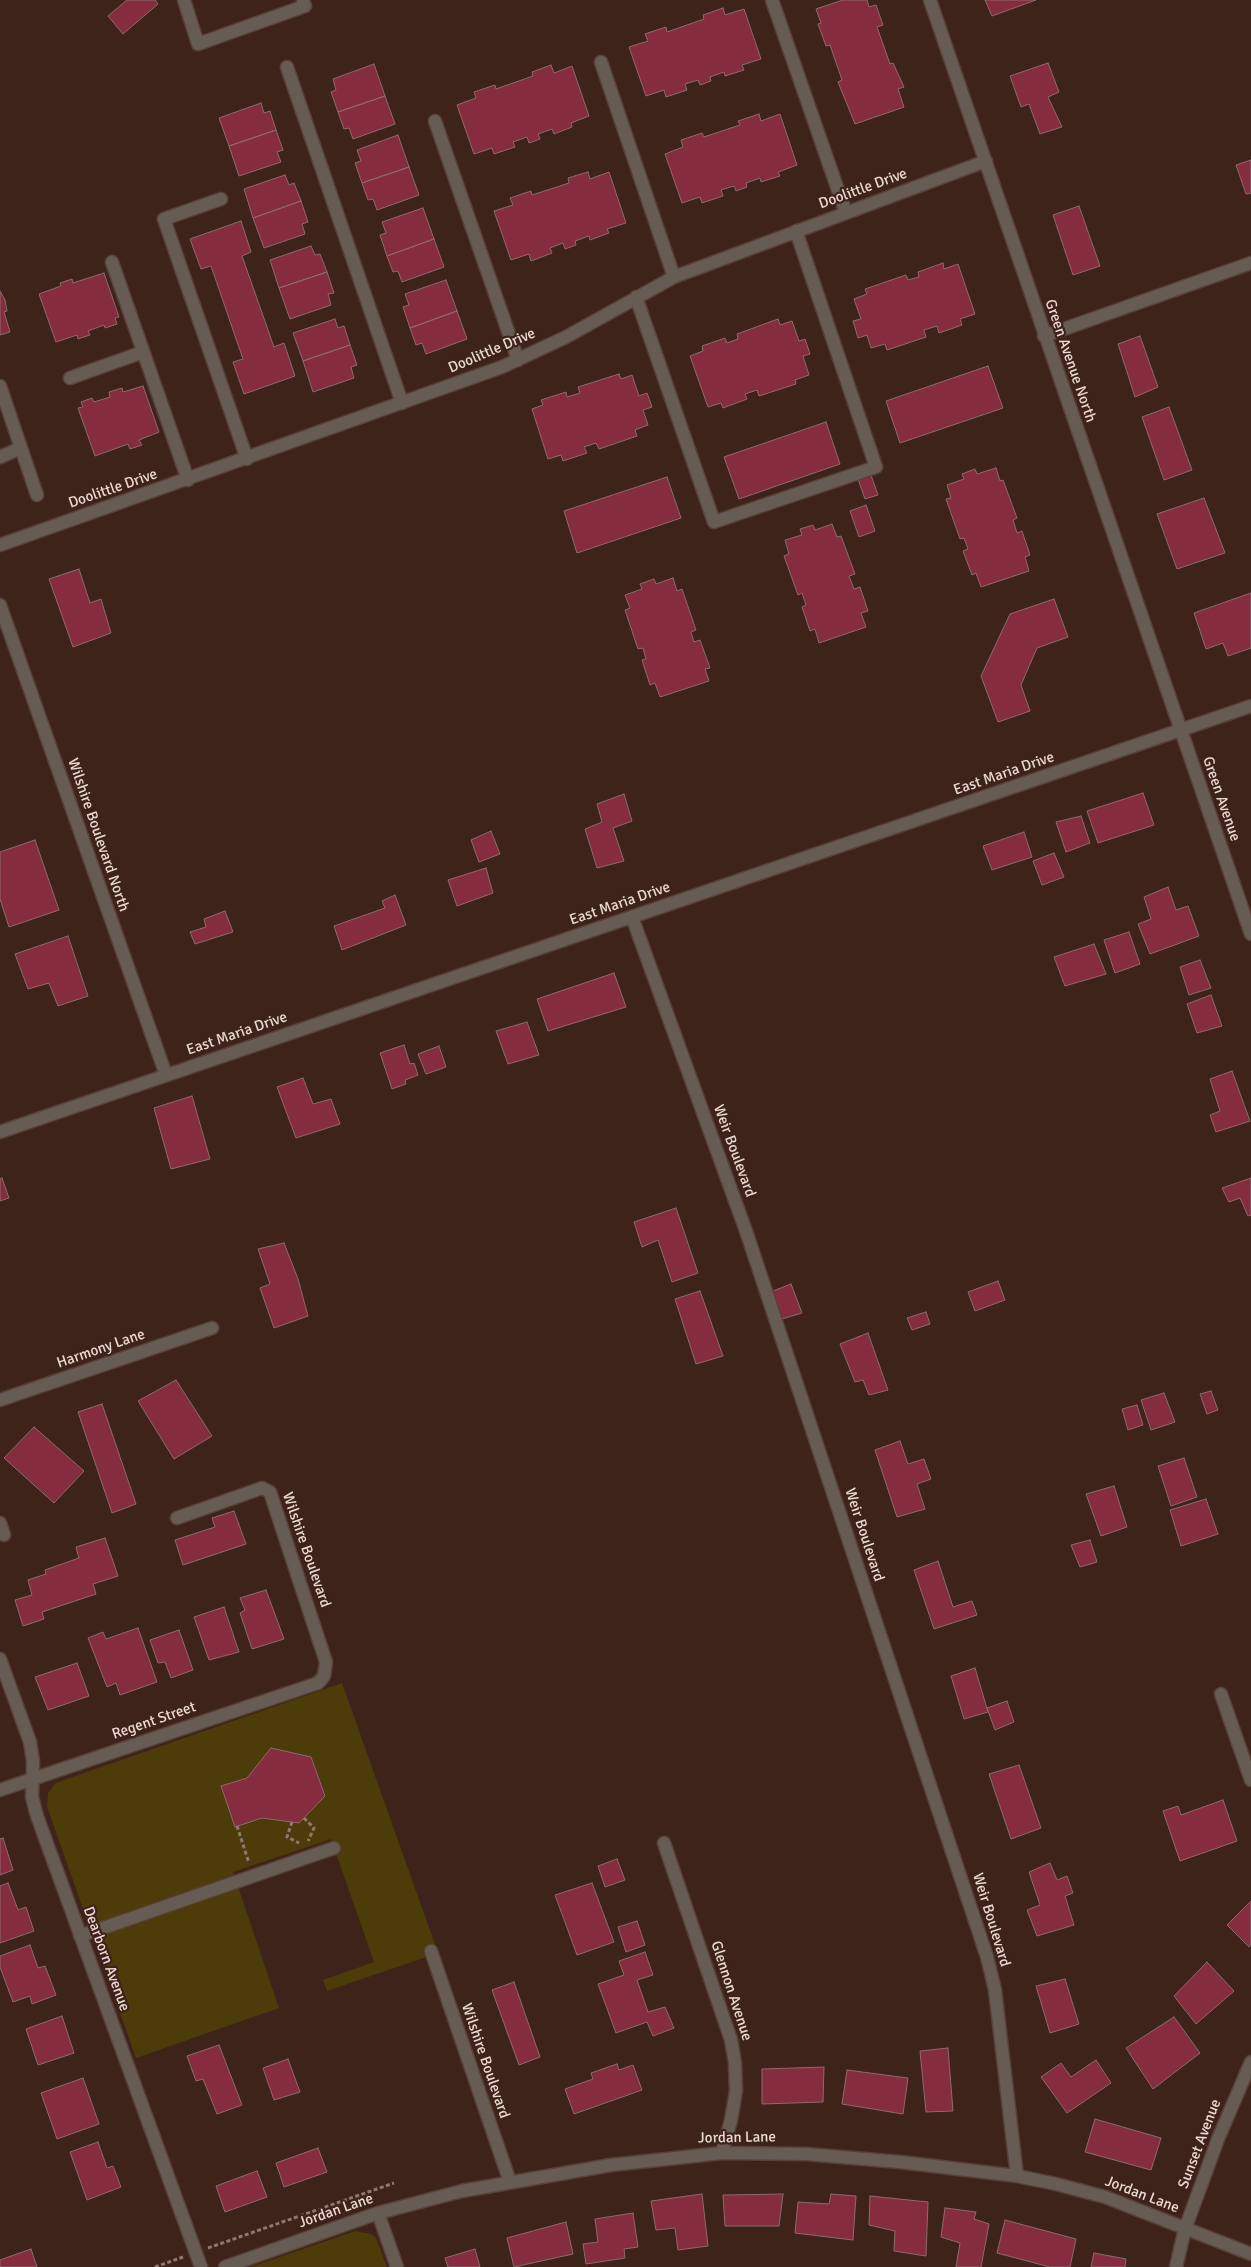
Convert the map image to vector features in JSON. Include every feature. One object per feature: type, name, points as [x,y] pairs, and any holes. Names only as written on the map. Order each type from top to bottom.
[{"type":"street","points":[[184,0],[198,44],[305,6],[303,0]]},
{"type":"street","points":[[772,0],[846,213]]},
{"type":"street","name":"Green Avenue North","points":[[930,0],[1180,732]]},
{"type":"street","points":[[601,62],[674,277]]},
{"type":"street","points":[[287,67],[402,403]]},
{"type":"street","points":[[435,122],[518,360]]},
{"type":"street","name":"Doolittle Drive","points":[[0,545],[248,459],[502,367],[566,336],[674,277],[986,161]]},
{"type":"street","points":[[221,199],[164,218],[248,459]]},
{"type":"street","points":[[636,297],[714,522],[876,467],[796,231]]},
{"type":"street","points":[[112,262],[188,480]]},
{"type":"street","points":[[1044,336],[1251,263]]},
{"type":"street","points":[[70,378],[143,352]]},
{"type":"street","points":[[0,386],[38,494]]},
{"type":"street","points":[[0,457],[22,448]]},
{"type":"street","name":"Wilshire Boulevard North","points":[[0,605],[166,1075]]},
{"type":"street","name":"East Maria Drive","points":[[0,1132],[1180,732],[1251,706]]},
{"type":"street","name":"Green Avenue","points":[[1180,732],[1251,934]]},
{"type":"street","name":"Weir Boulevard","points":[[632,917],[746,1231],[987,1957],[995,1990],[1017,2176]]},
{"type":"street","name":"Harmony Lane","points":[[0,1400],[212,1328]]},
{"type":"street","name":"Wilshire Boulevard","points":[[177,1518],[262,1488],[270,1492],[326,1662],[324,1676],[318,1683]]},
{"type":"street","name":"Dearborn Avenue","points":[[0,1659],[30,1742],[33,1761],[32,1798],[37,1816],[201,2267]]},
{"type":"street","name":"Regent Street","points":[[0,1790],[318,1683]]},
{"type":"street","points":[[1221,1694],[1251,1780]]},
{"type":"street","name":"Glennon Avenue","points":[[664,1843],[732,2048],[736,2092],[732,2120],[722,2153]]},
{"type":"street","points":[[80,1936],[334,1848]]},
{"type":"street","name":"Wilshire Boulevard","points":[[431,1951],[510,2182]]},
{"type":"street","name":"Sunset Avenue","points":[[1176,2267],[1185,2229],[1218,2139],[1251,2062]]},
{"type":"street","name":"Jordan Lane","points":[[225,2267],[378,2213],[462,2191],[611,2165],[722,2153],[806,2154],[1017,2176],[1105,2197],[1251,2254]]},
{"type":"street","points":[[378,2213],[397,2267]]},
{"type":"path","points":[[292,1822],[287,1837],[306,1847],[314,1828],[304,1818]]},
{"type":"path","points":[[236,1826],[253,1876]]},
{"type":"path","points":[[155,2267],[394,2183]]},
{"type":"shaded area","points":[[342,1683],[438,1953],[327,1991],[323,1980],[374,1962],[331,1839],[233,1872],[279,2008],[136,2058],[47,1807],[48,1793],[56,1783]],"holes":[[[271,1748],[311,1757],[325,1796],[299,1823],[262,1818],[235,1826],[221,1787],[247,1778]]]},
{"type":"shaded area","points":[[355,2231],[371,2234],[376,2238],[387,2267],[251,2267]]},
{"type":"building","points":[[127,0],[155,0],[158,4],[123,34],[108,16]]},
{"type":"building","points":[[843,0],[867,0],[869,7],[876,5],[883,25],[877,27],[890,64],[893,63],[904,87],[898,89],[904,107],[855,124],[838,82],[842,80],[830,45],[826,46],[818,24],[821,23],[816,9]]},
{"type":"building","points":[[985,0],[1036,0],[992,16]]},
{"type":"building","points":[[723,8],[725,15],[744,9],[761,59],[742,65],[744,70],[725,76],[724,72],[710,77],[711,81],[700,85],[698,80],[685,84],[687,90],[666,97],[664,90],[646,96],[629,47],[648,41],[645,34],[666,27],[667,32],[704,19],[703,15]]},
{"type":"building","points":[[1048,63],[1059,92],[1048,97],[1062,127],[1040,134],[1029,104],[1021,107],[1010,76]]},
{"type":"building","points":[[374,64],[385,96],[338,112],[331,92],[336,90],[333,79]]},
{"type":"building","points":[[551,65],[554,73],[572,66],[589,116],[571,123],[572,127],[554,134],[552,129],[538,134],[540,139],[529,143],[527,137],[513,142],[515,147],[494,154],[492,148],[474,154],[457,105],[476,98],[474,92],[495,85],[496,89],[533,76],[532,72]]},
{"type":"building","points":[[385,96],[395,124],[353,139],[349,128],[344,129],[338,112]]},
{"type":"building","points":[[261,103],[264,113],[270,111],[276,130],[229,146],[219,118]]},
{"type":"building","points":[[759,114],[761,121],[780,114],[797,165],[778,172],[780,176],[761,182],[760,178],[746,183],[747,187],[736,191],[734,186],[721,190],[723,196],[702,203],[700,197],[682,203],[665,154],[683,147],[681,140],[702,133],[704,137],[740,125],[738,121]]},
{"type":"building","points":[[276,130],[283,150],[277,152],[281,162],[239,176],[229,146]]},
{"type":"building","points":[[398,135],[409,167],[362,183],[355,163],[361,161],[357,150]]},
{"type":"building","points":[[1251,160],[1251,193],[1246,194],[1236,165]]},
{"type":"building","points":[[409,167],[419,195],[377,210],[373,199],[368,200],[362,183]]},
{"type":"building","points":[[588,172],[590,179],[609,172],[626,223],[607,229],[609,233],[590,240],[589,236],[575,241],[576,245],[565,249],[563,243],[550,248],[552,253],[531,261],[529,254],[511,260],[494,211],[513,205],[510,198],[531,191],[532,195],[569,183],[568,178]]},
{"type":"building","points":[[285,175],[289,185],[294,183],[301,201],[253,218],[244,189]]},
{"type":"building","points":[[301,201],[308,222],[302,224],[305,234],[264,248],[253,218]]},
{"type":"building","points":[[1079,206],[1100,266],[1073,275],[1053,215]]},
{"type":"building","points":[[423,208],[434,239],[387,256],[380,235],[386,233],[382,222]]},
{"type":"building","points":[[241,221],[251,252],[242,256],[274,347],[284,343],[295,376],[244,394],[233,362],[243,359],[211,266],[201,269],[190,239]]},
{"type":"building","points":[[434,239],[444,267],[402,282],[398,271],[393,272],[387,256]]},
{"type":"building","points":[[311,246],[315,255],[320,254],[327,272],[279,288],[270,260]]},
{"type":"building","points":[[943,263],[944,269],[958,264],[975,314],[960,319],[962,325],[939,333],[937,326],[924,330],[926,337],[887,350],[885,344],[871,348],[867,335],[858,338],[853,321],[861,319],[854,299],[867,294],[865,289],[906,275],[908,280],[919,277],[918,272]]},
{"type":"building","points":[[327,272],[334,293],[328,294],[331,305],[290,319],[279,288]]},
{"type":"building","points":[[104,273],[119,317],[115,318],[117,324],[105,328],[104,325],[88,331],[90,335],[78,339],[77,335],[56,342],[39,294],[61,286],[60,283],[72,279],[73,283]]},
{"type":"building","points":[[446,280],[457,311],[410,328],[403,307],[409,305],[405,294]]},
{"type":"building","points":[[0,291],[5,300],[7,311],[4,312],[10,332],[0,335]]},
{"type":"building","points":[[457,311],[467,339],[426,354],[422,343],[416,345],[410,328]]},
{"type":"building","points":[[335,319],[338,328],[344,326],[350,345],[303,361],[293,333]]},
{"type":"building","points":[[778,319],[780,325],[792,321],[799,341],[805,339],[810,354],[803,356],[809,375],[795,380],[796,384],[759,396],[757,390],[745,394],[747,399],[723,408],[721,403],[708,407],[690,356],[703,351],[702,346],[725,338],[727,343],[738,339],[737,334]]},
{"type":"building","points":[[1140,336],[1158,387],[1135,397],[1118,344]]},
{"type":"building","points":[[350,345],[357,365],[351,367],[354,378],[313,392],[303,361]]},
{"type":"building","points":[[988,366],[1003,408],[900,443],[886,401]]},
{"type":"building","points":[[619,374],[621,379],[632,375],[639,396],[647,393],[652,407],[643,410],[648,425],[635,430],[637,436],[599,449],[596,443],[584,447],[587,453],[563,461],[561,455],[548,459],[532,409],[543,405],[541,400],[566,392],[567,397],[580,393],[578,387]]},
{"type":"building","points":[[143,386],[159,432],[139,440],[142,445],[130,449],[128,444],[95,456],[78,408],[83,407],[81,402],[92,398],[94,402],[110,397],[109,392],[122,388],[123,392]]},
{"type":"building","points":[[1169,407],[1192,470],[1164,480],[1142,417]]},
{"type":"building","points":[[826,422],[840,464],[739,499],[724,457]]},
{"type":"building","points":[[996,468],[1000,481],[1003,480],[1017,518],[1013,520],[1017,533],[1022,531],[1030,555],[1025,557],[1029,571],[981,587],[976,573],[972,575],[963,551],[968,549],[964,538],[960,539],[946,499],[951,498],[947,485],[964,479],[962,474],[975,469],[977,474]]},
{"type":"building","points":[[871,475],[878,495],[865,499],[858,479]]},
{"type":"building","points":[[667,477],[681,518],[577,553],[564,511]]},
{"type":"building","points":[[1204,498],[1225,553],[1177,569],[1157,514]]},
{"type":"building","points":[[866,505],[875,531],[859,537],[850,511]]},
{"type":"building","points":[[832,524],[837,537],[841,536],[855,574],[849,576],[854,589],[860,587],[868,611],[861,613],[866,627],[819,643],[815,629],[810,631],[802,607],[806,605],[802,593],[798,595],[784,556],[789,554],[785,540],[802,535],[800,529],[813,525],[815,530]]},
{"type":"building","points":[[79,569],[90,603],[101,599],[111,633],[73,647],[49,579]]},
{"type":"building","points":[[673,578],[677,591],[682,589],[696,630],[691,632],[694,642],[700,640],[710,668],[705,669],[709,681],[660,697],[655,683],[650,685],[642,660],[646,659],[643,648],[638,649],[625,610],[630,608],[625,595],[642,589],[640,584],[654,579],[656,584]]},
{"type":"building","points":[[1251,593],[1251,648],[1228,656],[1223,643],[1206,649],[1194,613]]},
{"type":"building","points":[[1054,599],[1068,637],[1037,648],[1021,685],[1030,711],[998,722],[981,676],[1010,614]]},
{"type":"building","points":[[1143,793],[1154,825],[1098,843],[1087,811]]},
{"type":"building","points":[[624,794],[632,821],[613,828],[624,861],[597,868],[585,829],[602,822],[597,804]]},
{"type":"building","points":[[1081,816],[1090,843],[1066,852],[1056,822]]},
{"type":"building","points":[[491,831],[500,854],[479,862],[471,840]]},
{"type":"building","points":[[1024,832],[1032,857],[992,870],[983,846]]},
{"type":"building","points":[[35,840],[59,910],[9,927],[0,899],[0,852]]},
{"type":"building","points":[[1054,853],[1064,877],[1042,885],[1033,861]]},
{"type":"building","points":[[486,868],[493,893],[457,906],[448,880]]},
{"type":"building","points":[[1168,887],[1176,910],[1188,906],[1199,936],[1150,954],[1138,924],[1151,919],[1144,897]]},
{"type":"building","points":[[395,895],[406,925],[342,950],[334,926],[385,908],[382,901]]},
{"type":"building","points":[[225,911],[233,932],[195,944],[190,932],[206,927],[204,919]]},
{"type":"building","points":[[1129,932],[1140,964],[1115,973],[1104,940]]},
{"type":"building","points":[[68,936],[88,996],[58,1006],[49,983],[28,989],[15,954]]},
{"type":"building","points":[[1094,944],[1106,974],[1065,986],[1054,957]]},
{"type":"building","points":[[1200,960],[1211,988],[1189,995],[1180,967]]},
{"type":"building","points":[[614,973],[626,1007],[548,1031],[537,999]]},
{"type":"building","points":[[1211,995],[1222,1026],[1197,1033],[1187,1004]]},
{"type":"building","points":[[527,1022],[539,1055],[508,1064],[496,1031]]},
{"type":"building","points":[[404,1045],[410,1064],[414,1063],[418,1075],[405,1080],[406,1084],[392,1089],[380,1053]]},
{"type":"building","points":[[439,1046],[446,1067],[426,1074],[418,1054]]},
{"type":"building","points":[[1232,1071],[1250,1121],[1216,1132],[1210,1115],[1220,1111],[1210,1079]]},
{"type":"building","points":[[303,1078],[313,1104],[331,1099],[340,1124],[296,1138],[277,1087]]},
{"type":"building","points":[[192,1096],[210,1159],[171,1169],[154,1108]]},
{"type":"building","points":[[2,1178],[9,1198],[0,1201],[0,1179]]},
{"type":"building","points":[[1251,1178],[1251,1215],[1248,1216],[1240,1198],[1229,1202],[1222,1188]]},
{"type":"building","points":[[676,1208],[698,1273],[672,1282],[658,1240],[642,1247],[634,1222]]},
{"type":"building","points":[[284,1243],[298,1279],[308,1316],[274,1328],[260,1288],[270,1284],[258,1249]]},
{"type":"building","points":[[998,1281],[1005,1300],[975,1311],[968,1292]]},
{"type":"building","points":[[791,1284],[802,1313],[782,1319],[773,1291]]},
{"type":"building","points":[[700,1291],[723,1356],[696,1364],[675,1299]]},
{"type":"building","points":[[926,1312],[930,1324],[912,1330],[907,1318]]},
{"type":"building","points":[[868,1333],[888,1390],[869,1395],[863,1380],[855,1382],[840,1344]]},
{"type":"building","points":[[176,1380],[212,1436],[174,1459],[138,1401]]},
{"type":"building","points":[[1211,1391],[1218,1410],[1207,1414],[1200,1394]]},
{"type":"building","points":[[1164,1393],[1175,1422],[1151,1430],[1141,1400]]},
{"type":"building","points":[[102,1404],[136,1504],[112,1513],[78,1412]]},
{"type":"building","points":[[1137,1405],[1143,1425],[1128,1430],[1122,1409]]},
{"type":"building","points":[[34,1427],[84,1471],[54,1503],[4,1458]]},
{"type":"building","points":[[900,1441],[908,1464],[924,1459],[931,1479],[917,1484],[925,1509],[897,1517],[875,1450]]},
{"type":"building","points":[[1184,1458],[1197,1497],[1171,1506],[1158,1466]]},
{"type":"building","points":[[1114,1486],[1127,1527],[1101,1536],[1086,1494]]},
{"type":"building","points":[[1206,1499],[1218,1534],[1181,1546],[1170,1510]]},
{"type":"building","points":[[234,1511],[246,1544],[183,1565],[175,1540],[215,1527],[212,1518]]},
{"type":"building","points":[[105,1538],[118,1576],[93,1584],[96,1594],[42,1612],[44,1619],[23,1626],[15,1600],[32,1595],[28,1580],[46,1574],[45,1570],[79,1558],[76,1547]]},
{"type":"building","points":[[1090,1540],[1097,1562],[1080,1567],[1071,1545]]},
{"type":"building","points":[[938,1561],[953,1607],[972,1601],[977,1615],[934,1629],[914,1570]]},
{"type":"building","points":[[266,1590],[284,1639],[252,1649],[240,1613],[245,1610],[240,1598]]},
{"type":"building","points":[[224,1607],[239,1652],[209,1660],[194,1617]]},
{"type":"building","points":[[138,1628],[157,1682],[120,1695],[116,1683],[107,1687],[88,1638],[103,1632],[106,1639]]},
{"type":"building","points":[[179,1630],[193,1670],[171,1678],[165,1662],[158,1663],[150,1640]]},
{"type":"building","points":[[77,1663],[89,1696],[48,1710],[35,1677]]},
{"type":"building","points":[[975,1668],[988,1712],[964,1719],[951,1676]]},
{"type":"building","points":[[1007,1701],[1014,1722],[995,1730],[987,1708]]},
{"type":"building","points":[[271,1748],[311,1757],[325,1796],[299,1823],[262,1818],[235,1827],[221,1786],[247,1778]]},
{"type":"building","points":[[1019,1765],[1041,1828],[1011,1839],[989,1774]]},
{"type":"building","points":[[1223,1800],[1237,1841],[1180,1861],[1163,1811],[1178,1806],[1181,1815]]},
{"type":"building","points":[[3,1838],[13,1870],[0,1875],[0,1839]]},
{"type":"building","points":[[617,1859],[625,1880],[605,1887],[598,1866]]},
{"type":"building","points":[[1050,1863],[1057,1880],[1067,1876],[1073,1893],[1065,1896],[1074,1925],[1037,1936],[1027,1910],[1040,1905],[1029,1872]]},
{"type":"building","points":[[8,1883],[18,1910],[26,1907],[34,1931],[0,1943],[0,1886]]},
{"type":"building","points":[[592,1883],[614,1942],[577,1955],[555,1895]]},
{"type":"building","points":[[1251,1901],[1251,1944],[1249,1947],[1227,1925]]},
{"type":"building","points":[[637,1921],[645,1945],[626,1952],[618,1927]]},
{"type":"building","points":[[30,1945],[38,1968],[45,1966],[56,1995],[32,2004],[30,1996],[13,2002],[0,1967],[0,1956]]},
{"type":"building","points":[[645,1952],[653,1975],[637,1980],[648,2012],[665,2007],[674,2028],[653,2036],[647,2022],[616,2033],[598,1984],[624,1975],[619,1961]]},
{"type":"building","points":[[1207,1962],[1234,1991],[1196,2024],[1174,1996]]},
{"type":"building","points":[[1065,1979],[1079,2024],[1050,2033],[1036,1986]]},
{"type":"building","points":[[514,1982],[540,2057],[519,2065],[492,1990]]},
{"type":"building","points":[[62,2016],[74,2053],[38,2065],[26,2029]]},
{"type":"building","points":[[1174,2017],[1200,2053],[1153,2089],[1126,2048]]},
{"type":"building","points":[[219,2045],[242,2105],[217,2114],[203,2079],[196,2081],[187,2056]]},
{"type":"building","points":[[948,2048],[953,2111],[926,2112],[920,2051]]},
{"type":"building","points":[[288,2059],[300,2092],[274,2100],[263,2068]]},
{"type":"building","points":[[1096,2060],[1111,2083],[1067,2113],[1041,2077],[1061,2063],[1071,2077]]},
{"type":"building","points":[[617,2064],[619,2070],[633,2065],[642,2090],[574,2114],[565,2089],[593,2079],[591,2073]]},
{"type":"building","points":[[824,2067],[823,2102],[762,2104],[762,2069]]},
{"type":"building","points":[[847,2070],[908,2078],[903,2114],[842,2104]]},
{"type":"building","points":[[83,2078],[99,2124],[57,2139],[41,2093]]},
{"type":"building","points":[[1095,2119],[1161,2138],[1151,2170],[1085,2152]]},
{"type":"building","points":[[98,2142],[107,2168],[113,2166],[121,2187],[87,2200],[70,2152]]},
{"type":"building","points":[[318,2148],[327,2172],[284,2187],[276,2163]]},
{"type":"building","points":[[257,2171],[267,2197],[225,2212],[216,2186]]},
{"type":"building","points":[[702,2194],[708,2246],[678,2250],[675,2228],[656,2230],[651,2201]]},
{"type":"building","points":[[783,2194],[779,2226],[725,2226],[723,2195]]},
{"type":"building","points":[[831,2194],[856,2196],[853,2240],[795,2233],[798,2202],[829,2204]]},
{"type":"building","points":[[870,2196],[928,2202],[926,2256],[894,2251],[895,2231],[869,2225]]},
{"type":"building","points":[[945,2208],[976,2212],[974,2219],[989,2224],[981,2267],[956,2267],[960,2243],[941,2237]]},
{"type":"building","points":[[633,2213],[638,2247],[624,2249],[625,2258],[586,2264],[583,2244],[598,2242],[595,2219]]},
{"type":"building","points":[[1005,2220],[1076,2239],[1070,2267],[1050,2267],[997,2253]]},
{"type":"building","points":[[566,2222],[573,2254],[514,2267],[507,2238]]},
{"type":"building","points":[[31,2249],[37,2267],[0,2267],[0,2260]]},
{"type":"building","points":[[475,2249],[480,2267],[448,2267],[445,2258]]},
{"type":"building","points":[[1094,2253],[1126,2259],[1125,2267],[1091,2267]]}]
